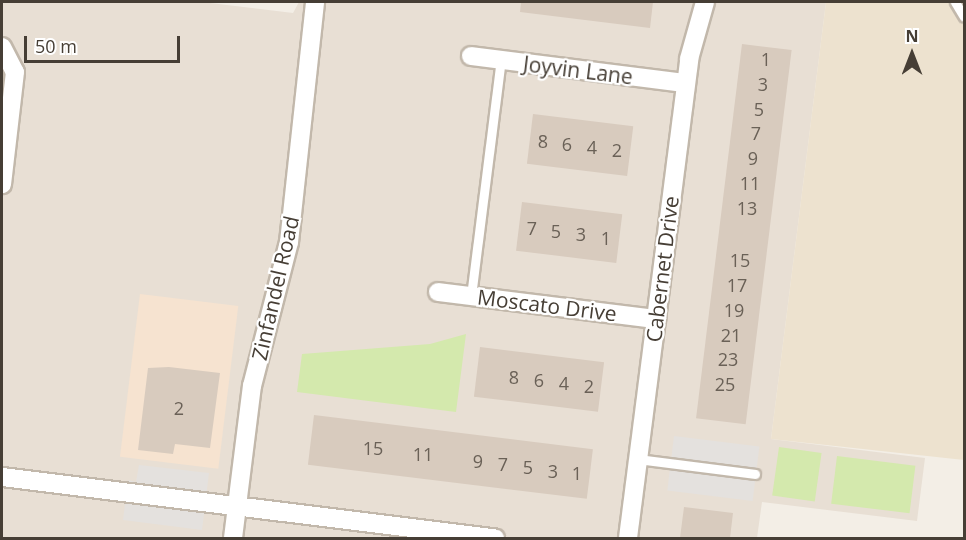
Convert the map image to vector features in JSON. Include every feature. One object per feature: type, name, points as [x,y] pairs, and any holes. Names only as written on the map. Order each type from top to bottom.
[{"type":"street","name":"Zinfandel Road","points":[[233,538],[252,386],[289,242],[315,2]]},
{"type":"street","name":"Cabernet Drive","points":[[628,538],[686,83],[705,2]]},
{"type":"street","points":[[2,47],[15,72],[2,184]]},
{"type":"street","name":"Joyvin Lane","points":[[471,56],[686,83]]},
{"type":"street","name":"Moscato Drive","points":[[438,292],[656,319]]},
{"type":"street","points":[[2,477],[237,506],[440,535],[495,538]]},
{"type":"lane","points":[[955,2],[964,17]]},
{"type":"lane","points":[[471,296],[501,60]]},
{"type":"lane","points":[[638,459],[755,474]]},
{"type":"shaded area","points":[[2,2],[202,2],[293,13],[299,2],[826,2],[771,439],[925,458],[917,521],[762,502],[757,538],[2,538]]},
{"type":"shaded area","points":[[826,2],[964,2],[964,460],[771,439]]},
{"type":"shaded area","points":[[140,294],[238,306],[218,469],[120,457]]},
{"type":"shaded area","points":[[674,436],[759,446],[753,501],[667,491]]},
{"type":"shaded area","points":[[139,465],[209,473],[202,530],[123,520],[128,480],[136,482]]},
{"type":"green space","points":[[466,334],[456,412],[297,392],[302,354],[430,344]]},
{"type":"green space","points":[[779,447],[822,453],[815,502],[772,496]]},
{"type":"green space","points":[[837,456],[915,466],[910,513],[831,504]]},
{"type":"building","points":[[521,2],[653,2],[650,28],[520,12]]},
{"type":"building","points":[[742,44],[792,50],[746,424],[696,418]]},
{"type":"building","points":[[533,114],[633,126],[627,176],[527,164]]},
{"type":"building","points":[[522,202],[622,214],[616,263],[516,251]]},
{"type":"building","points":[[480,347],[604,362],[598,412],[474,397]]},
{"type":"building","points":[[169,367],[220,373],[210,448],[175,444],[173,454],[138,450],[148,368]]},
{"type":"building","points":[[314,415],[593,449],[587,499],[308,465]]},
{"type":"building","points":[[684,507],[733,513],[730,538],[680,538]]}]
